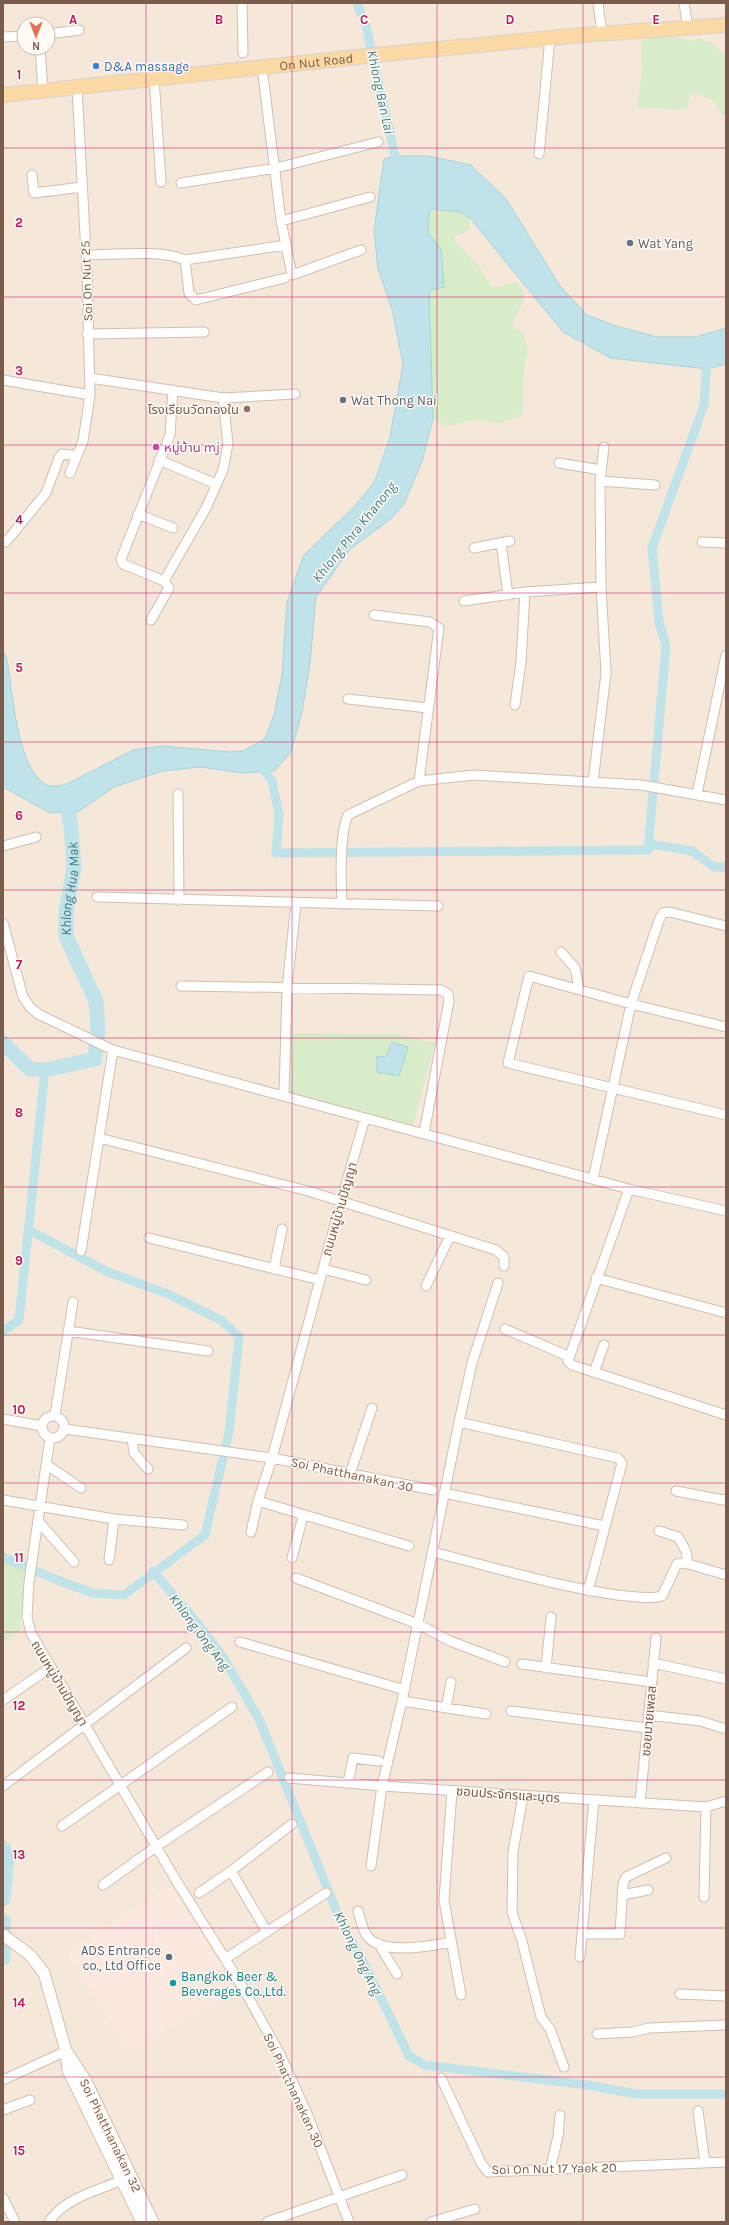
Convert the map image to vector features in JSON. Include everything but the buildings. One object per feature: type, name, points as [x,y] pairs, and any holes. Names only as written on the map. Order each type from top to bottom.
[{"type":"main road","name":"On Nut Road","points":[[688,24],[726,17]]},
{"type":"main road","name":"On Nut Road","points":[[3,86],[77,87],[262,67],[388,50],[602,30],[688,24],[726,25]]},
{"type":"main road","name":"On Nut Road","points":[[388,50],[550,38],[602,30]]},
{"type":"main road","name":"On Nut Road","points":[[3,95],[43,86],[349,55]]},
{"type":"street","points":[[242,3],[243,53]]},
{"type":"street","points":[[598,3],[602,30]]},
{"type":"street","points":[[684,3],[688,24]]},
{"type":"street","points":[[56,33],[79,30]]},
{"type":"street","points":[[3,37],[16,36]]},
{"type":"street","points":[[539,154],[550,38]]},
{"type":"street","points":[[41,56],[43,86]]},
{"type":"street","points":[[262,67],[276,168],[281,221],[292,275],[361,250]]},
{"type":"street","points":[[154,78],[162,182]]},
{"type":"street","name":"Soi On Nut 25","points":[[70,473],[83,441],[90,395],[87,334],[86,255],[77,87]]},
{"type":"street","points":[[181,183],[276,168],[378,142]]},
{"type":"street","points":[[32,175],[34,193],[82,187]]},
{"type":"street","points":[[281,221],[370,197]]},
{"type":"street","points":[[86,255],[144,254],[177,256],[185,260],[286,245]]},
{"type":"street","points":[[185,260],[186,286],[189,293],[196,300],[285,278]]},
{"type":"street","points":[[87,334],[204,332]]},
{"type":"street","points":[[90,378],[223,398],[295,394]]},
{"type":"street","points":[[3,380],[90,395]]},
{"type":"street","points":[[152,620],[169,588],[164,581],[121,561],[172,427],[173,390]]},
{"type":"street","points":[[164,581],[206,508],[227,455],[228,444],[223,398]]},
{"type":"street","points":[[593,782],[606,673],[601,587],[600,481],[604,447]]},
{"type":"street","points":[[6,542],[46,493],[58,458],[62,454],[77,456]]},
{"type":"street","points":[[159,460],[216,484]]},
{"type":"street","points":[[560,463],[601,470]]},
{"type":"street","points":[[600,481],[655,485]]},
{"type":"street","points":[[138,514],[173,528]]},
{"type":"street","points":[[474,548],[510,541]]},
{"type":"street","points":[[702,542],[726,543]]},
{"type":"street","points":[[501,543],[508,595]]},
{"type":"street","points":[[464,602],[525,592],[601,587]]},
{"type":"street","points":[[515,705],[521,662],[525,592]]},
{"type":"street","points":[[374,615],[430,622],[439,626],[419,781]]},
{"type":"street","points":[[697,794],[726,655]]},
{"type":"street","points":[[348,699],[428,708]]},
{"type":"street","points":[[342,904],[341,870],[346,820],[352,812],[419,781],[479,775],[593,782],[640,785],[726,800]]},
{"type":"street","points":[[178,794],[179,900]]},
{"type":"street","points":[[3,846],[36,837]]},
{"type":"street","points":[[97,898],[438,906]]},
{"type":"street","points":[[284,1096],[287,988],[296,903]]},
{"type":"street","points":[[593,1179],[631,1004],[659,920],[663,913],[670,912],[726,926]]},
{"type":"street","points":[[4,927],[23,997],[30,1007],[38,1014],[102,1046],[629,1189],[726,1211]]},
{"type":"street","points":[[561,952],[575,968],[579,989]]},
{"type":"street","points":[[726,1027],[631,1004],[529,976],[508,1063],[726,1115]]},
{"type":"street","points":[[181,986],[441,990],[448,994],[449,1001],[424,1134]]},
{"type":"street","points":[[81,1251],[113,1050]]},
{"type":"street","name":"ถนนหมู่บ้านปัญญา","points":[[251,1532],[258,1501],[272,1458],[365,1118]]},
{"type":"street","points":[[99,1138],[308,1191],[496,1250],[504,1257],[504,1266]]},
{"type":"street","points":[[629,1189],[568,1356],[568,1361],[572,1365],[726,1415]]},
{"type":"street","points":[[274,1269],[282,1229]]},
{"type":"street","points":[[426,1286],[450,1236]]},
{"type":"street","points":[[149,1238],[320,1280]]},
{"type":"street","points":[[323,1269],[366,1280]]},
{"type":"street","points":[[596,1278],[726,1313]]},
{"type":"street","points":[[371,1866],[382,1786],[402,1701],[459,1422],[472,1363],[498,1283]]},
{"type":"street","points":[[55,1415],[73,1302]]},
{"type":"street","points":[[505,1329],[568,1356]]},
{"type":"street","points":[[68,1331],[208,1351]]},
{"type":"street","points":[[594,1372],[604,1345]]},
{"type":"street","points":[[350,1474],[372,1408]]},
{"type":"street","points":[[55,1415],[64,1422],[65,1429],[61,1436],[50,1438],[44,1433],[42,1426],[44,1419],[55,1415]]},
{"type":"street","points":[[3,1420],[42,1426]]},
{"type":"street","points":[[459,1422],[618,1458],[622,1463],[621,1471],[604,1526],[588,1591]]},
{"type":"street","points":[[65,1429],[272,1458]]},
{"type":"street","name":"ถนนหมู่บ้านปัญญา","points":[[50,1438],[39,1522],[29,1582],[27,1616],[31,1633],[190,1902]]},
{"type":"street","points":[[132,1438],[134,1453],[148,1469]]},
{"type":"street","name":"Soi Phatthanakan 30","points":[[272,1458],[433,1490]]},
{"type":"street","points":[[47,1465],[81,1488]]},
{"type":"street","points":[[676,1491],[723,1500],[726,1499]]},
{"type":"street","points":[[444,1493],[604,1526]]},
{"type":"street","points":[[3,1500],[114,1519],[183,1525]]},
{"type":"street","points":[[258,1501],[303,1516],[409,1546]]},
{"type":"street","points":[[292,1558],[303,1516]]},
{"type":"street","points":[[109,1560],[114,1519]]},
{"type":"street","points":[[39,1522],[74,1562]]},
{"type":"street","points":[[659,1531],[678,1537],[686,1551],[688,1564]]},
{"type":"street","points":[[432,1552],[588,1591],[637,1597],[655,1598],[662,1596],[677,1564],[688,1564],[726,1575]]},
{"type":"street","points":[[296,1578],[418,1624],[450,1641],[505,1662]]},
{"type":"street","points":[[546,1668],[551,1617]]},
{"type":"street","name":"ซอยมายเพลส","points":[[640,1803],[656,1638]]},
{"type":"street","points":[[240,1642],[404,1690]]},
{"type":"street","points":[[3,1786],[186,1648]]},
{"type":"street","points":[[653,1663],[726,1679]]},
{"type":"street","points":[[522,1664],[652,1682]]},
{"type":"street","points":[[3,1700],[51,1667]]},
{"type":"street","points":[[446,1708],[451,1682]]},
{"type":"street","points":[[402,1701],[486,1714]]},
{"type":"street","points":[[62,1826],[122,1786],[232,1707]]},
{"type":"street","points":[[511,1711],[647,1728]]},
{"type":"street","points":[[648,1716],[700,1721],[726,1729]]},
{"type":"street","points":[[348,1783],[353,1758],[379,1761]]},
{"type":"street","points":[[104,1885],[157,1846],[268,1772]]},
{"type":"street","name":"ซอนประจักรและบุตร","points":[[289,1778],[523,1796],[706,1807],[726,1801]]},
{"type":"street","points":[[452,1791],[444,1900],[461,1995]]},
{"type":"street","points":[[523,1796],[513,1852],[512,1912],[522,1941],[540,2017],[550,2029],[564,2067]]},
{"type":"street","points":[[580,1957],[594,1800]]},
{"type":"street","points":[[704,1897],[706,1807]]},
{"type":"street","points":[[199,1893],[231,1872],[292,1824]]},
{"type":"street","points":[[582,1934],[620,1934],[623,1884],[626,1877],[666,1858]]},
{"type":"street","points":[[231,1872],[267,1932]]},
{"type":"street","points":[[622,1895],[648,1890]]},
{"type":"street","points":[[225,1959],[326,1893]]},
{"type":"street","name":"Soi Phatthanakan 30","points":[[190,1902],[281,2056],[308,2116],[349,2222]]},
{"type":"street","points":[[358,1911],[368,1937],[378,1943],[410,1949],[451,1942]]},
{"type":"street","name":"Soi Phatthanakan 32","points":[[3,1935],[30,1955],[38,1963],[44,1973],[66,2051],[68,2070],[142,2222]]},
{"type":"street","points":[[378,1943],[398,1974]]},
{"type":"street","points":[[680,1994],[726,1996]]},
{"type":"street","points":[[597,2034],[632,2032],[649,2028],[726,2025]]},
{"type":"street","points":[[3,2080],[66,2051]]},
{"type":"street","name":"Soi Phatthanakan 32","points":[[66,2051],[86,2081],[153,2222]]},
{"type":"street","name":"Soi On Nut 17 Yaek 20","points":[[441,2078],[484,2169],[494,2173],[726,2162]]},
{"type":"street","points":[[3,2110],[30,2100]]},
{"type":"street","points":[[698,2111],[705,2163]]},
{"type":"street","points":[[550,2170],[558,2136],[560,2115]]},
{"type":"street","points":[[267,2222],[402,2175]]},
{"type":"street","points":[[49,2222],[55,2213],[67,2204],[122,2180]]},
{"type":"street","points":[[3,2198],[16,2222]]},
{"type":"street","points":[[431,2222],[475,2209]]},
{"type":"shaded area","points":[[3,3],[726,3],[726,2222],[3,2222]]},
{"type":"shaded area","points":[[170,1884],[236,1990],[129,2050],[68,1954]]},
{"type":"green space","points":[[676,37],[693,41],[699,38],[712,43],[726,57],[726,117],[721,114],[715,102],[696,92],[690,95],[687,108],[680,110],[637,107],[642,73],[641,42],[649,38]]},
{"type":"green space","points":[[431,209],[459,212],[470,218],[470,229],[455,237],[455,241],[478,265],[492,287],[499,287],[515,281],[524,291],[524,301],[512,322],[515,328],[523,333],[528,349],[523,373],[523,412],[517,417],[498,424],[474,419],[446,427],[433,419],[429,290],[444,286],[441,249],[428,233],[429,213]]},
{"type":"green space","points":[[293,1033],[397,1034],[435,1043],[413,1126],[290,1093]]},
{"type":"green space","points":[[3,1561],[28,1567],[19,1632],[3,1642]]},
{"type":"water","name":"Khlong Phra Khanong","points":[[395,156],[428,156],[471,165],[506,199],[560,286],[587,315],[616,326],[657,337],[696,337],[726,328],[726,364],[707,369],[611,358],[563,332],[470,218],[459,212],[431,209],[429,213],[428,233],[441,249],[444,287],[429,290],[433,419],[422,461],[404,504],[392,518],[350,549],[316,597],[310,663],[302,712],[291,752],[274,771],[243,773],[200,767],[163,771],[114,787],[78,812],[50,813],[3,787],[3,650],[7,660],[21,743],[34,773],[46,785],[55,786],[67,784],[133,750],[162,746],[230,752],[243,751],[265,739],[274,715],[282,675],[287,602],[304,555],[355,506],[375,481],[390,437],[403,364],[392,309],[378,269],[374,231],[384,159]]},
{"type":"water","points":[[392,1042],[408,1047],[399,1076],[377,1072],[377,1056],[386,1057]]},
{"type":"waterway","name":"Khlong Ban Lai","points":[[357,3],[366,26],[395,156],[399,166]]},
{"type":"waterway","points":[[259,763],[272,781],[279,814],[276,853],[648,850],[666,646],[659,622],[652,548],[704,405],[707,358]]},
{"type":"waterway","name":"Khlong Hua Mak","points":[[3,1043],[30,1069],[45,1070],[95,1059],[98,1028],[96,1001],[66,936],[66,911],[74,867],[71,826],[66,801]]},
{"type":"waterway","points":[[649,844],[692,851],[714,867],[726,867]]},
{"type":"waterway","points":[[3,1331],[19,1320],[45,1070]]},
{"type":"waterway","points":[[3,1557],[93,1593],[124,1595],[205,1535],[229,1432],[239,1337],[221,1320],[168,1294],[106,1271],[29,1230]]},
{"type":"waterway","name":"Khlong Ong Ang","points":[[153,1571],[195,1620],[223,1657],[259,1719],[341,1922],[365,1965],[409,2056],[425,2065],[588,2085],[636,2094],[726,2094]]},
{"type":"waterway","name":"Khlong Hua Mak","points":[[3,1848],[7,1857],[3,1899]]},
{"type":"waterway","name":"Khlong Hua Mak","points":[[3,1921],[3,1958]]},
{"type":"place","name":"D&A massage","points":[[96,66]]},
{"type":"place","name":"Wat Yang","points":[[630,243]]},
{"type":"place","name":"Wat Thong Nai","points":[[343,400]]},
{"type":"place","name":"โรงเรียนวัดทองใน","points":[[247,409]]},
{"type":"place","name":"หมู่บ้าน mj","points":[[156,447]]},
{"type":"place","name":"ADS Entrance co., Ltd Office","points":[[169,1957]]},
{"type":"place","name":"Bangkok Beer & Beverages Co.,Ltd.","points":[[173,1983]]}]
